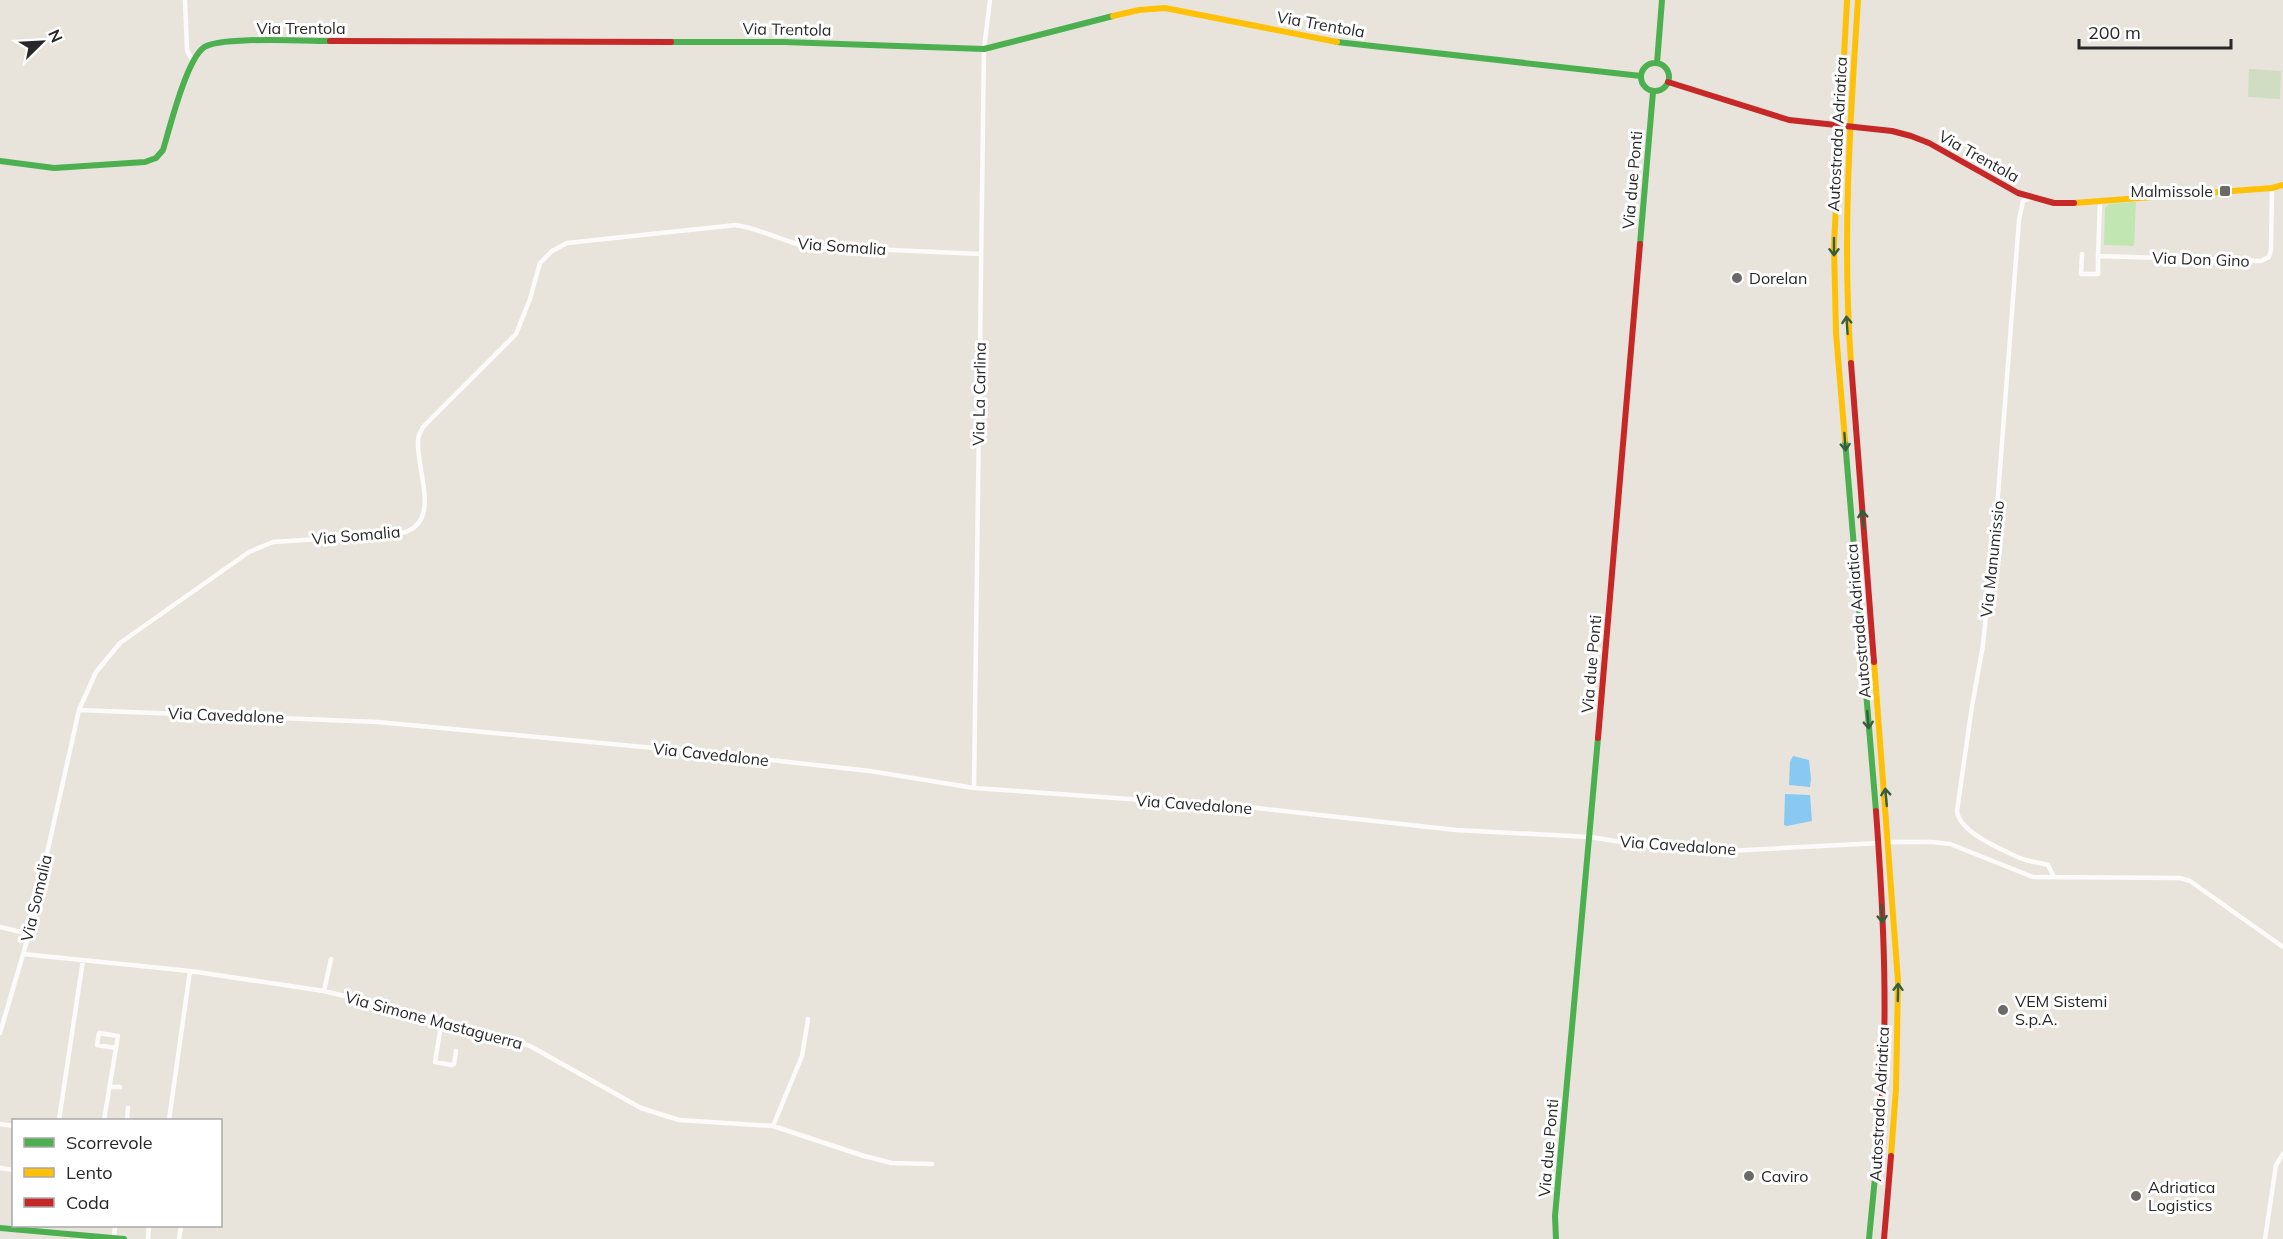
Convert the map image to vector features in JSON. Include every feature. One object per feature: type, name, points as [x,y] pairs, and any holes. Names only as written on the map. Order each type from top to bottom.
[{"type":"main road","points":[[1657,63],[1662,0]]},
{"type":"main road","name":"Autostrada Adriatica","points":[[1847,0],[1834,245],[1836,333],[1880,865],[1884,947],[1881,1113],[1869,1239]]},
{"type":"main road","name":"Autostrada Adriatica","points":[[1858,0],[1848,158],[1845,234],[1846,298],[1898,981],[1896,1089],[1884,1239]]},
{"type":"main road","name":"Via Trentola","points":[[0,161],[24,167],[60,169],[145,162],[156,158],[163,150],[193,62],[202,48],[227,41],[784,42],[984,49],[1140,10],[1165,8],[1332,41],[1641,76]]},
{"type":"main road","points":[[1657,63],[1667,70],[1668,82],[1662,90],[1653,92],[1646,88],[1641,76],[1644,68],[1657,63]]},
{"type":"main road","name":"Via Trentola","points":[[1668,82],[1808,124],[1892,131],[1911,136],[1929,143],[2018,194],[2054,203],[2272,188],[2283,185]]},
{"type":"main road","name":"Via due Ponti","points":[[1556,1239],[1555,1216],[1590,837],[1653,92]]},
{"type":"main road","points":[[0,1228],[124,1239]]},
{"type":"street","points":[[185,0],[187,50],[193,62]]},
{"type":"street","name":"Via La Carlina","points":[[974,788],[984,49],[990,0]]},
{"type":"street","name":"Via Don Gino","points":[[2098,256],[2261,261],[2269,257],[2271,250],[2272,188]]},
{"type":"street","name":"Via Manumissio","points":[[2041,200],[2025,199],[2021,207],[1998,495],[1983,645],[1957,811],[1959,821],[1967,829],[2022,859],[2048,866],[2054,877]]},
{"type":"street","points":[[2082,254],[2081,274],[2098,274],[2100,201]]},
{"type":"street","name":"Via Somalia","points":[[0,1033],[29,934],[79,710],[96,672],[120,643],[249,552],[273,542],[404,533],[421,521],[425,503],[418,439],[423,427],[516,334],[530,299],[540,263],[552,251],[567,243],[736,225],[759,229],[803,246],[981,254]]},
{"type":"street","name":"Via Cavedalone","points":[[79,710],[378,722],[870,771],[974,788],[1257,808],[1456,830],[1590,837],[1634,844],[1728,851],[1860,843],[1950,844],[2033,877],[2180,878],[2190,881],[2283,947]]},
{"type":"street","points":[[0,927],[29,934]]},
{"type":"street","name":"Via Simone Mastaguerra","points":[[23,954],[190,971],[324,991],[442,1019],[530,1046],[640,1108],[679,1120],[773,1126],[892,1163],[932,1164]]},
{"type":"street","points":[[324,991],[331,959]]},
{"type":"street","points":[[60,1119],[83,960]]},
{"type":"street","points":[[168,1119],[190,971]]},
{"type":"street","points":[[442,1019],[435,1062],[454,1064],[456,1051]]},
{"type":"street","points":[[773,1126],[802,1056],[808,1019]]},
{"type":"street","points":[[104,1119],[118,1036],[99,1034],[97,1044],[116,1048]]},
{"type":"street","points":[[110,1087],[120,1087]]},
{"type":"street","points":[[127,1119],[128,1108]]},
{"type":"street","points":[[2265,1239],[2276,1165],[2283,1154]]},
{"type":"green space","points":[[2249,69],[2281,71],[2280,99],[2248,97]]},
{"type":"green space","points":[[2136,202],[2134,246],[2104,245],[2105,208],[2109,204]]},
{"type":"water","points":[[1793,756],[1809,760],[1810,787],[1789,785],[1790,762]]},
{"type":"water","points":[[1785,794],[1810,795],[1812,821],[1784,825]]},
{"type":"traffic: fast","points":[[1657,63],[1662,0]]},
{"type":"traffic: fast","points":[[671,42],[784,42],[984,49],[1113,16]]},
{"type":"traffic: fast","points":[[0,161],[54,168],[145,162],[156,158],[163,150],[185,80],[203,48],[212,44],[243,41],[330,41]]},
{"type":"traffic: fast","points":[[1337,42],[1641,76]]},
{"type":"traffic: fast","points":[[1655,63],[1665,67],[1669,77],[1665,87],[1655,91],[1645,87],[1641,77],[1645,67],[1655,63]]},
{"type":"traffic: fast","points":[[1640,244],[1653,92]]},
{"type":"traffic: fast","points":[[1845,440],[1876,811]]},
{"type":"traffic: fast","points":[[1556,1239],[1555,1216],[1598,738]]},
{"type":"traffic: fast","points":[[1869,1239],[1879,1136]]},
{"type":"traffic: fast","points":[[0,1228],[124,1239]]},
{"type":"traffic: slow","points":[[1845,440],[1836,333],[1834,245],[1847,0]]},
{"type":"traffic: slow","points":[[1851,363],[1847,227],[1858,0]]},
{"type":"traffic: slow","points":[[1113,16],[1139,10],[1165,8],[1337,42]]},
{"type":"traffic: slow","points":[[2074,203],[2272,188],[2283,185]]},
{"type":"traffic: slow","points":[[1874,662],[1898,981],[1896,1089],[1891,1156]]},
{"type":"traffic: jam","points":[[330,41],[671,42]]},
{"type":"traffic: jam","points":[[1668,82],[1789,120],[1892,131],[1911,136],[1929,143],[2018,193],[2054,203],[2074,203]]},
{"type":"traffic: jam","points":[[1598,738],[1640,244]]},
{"type":"traffic: jam","points":[[1851,363],[1874,662]]},
{"type":"traffic: jam","points":[[1876,811],[1885,1014],[1879,1136]]},
{"type":"traffic: jam","points":[[1884,1239],[1891,1156]]},
{"type":"place","name":"Malmissole","points":[[2225,191]]},
{"type":"place","name":"Dorelan","points":[[1737,278]]},
{"type":"place","name":"VEM Sistemi S.p.A.","points":[[2003,1010]]},
{"type":"place","name":"Caviro","points":[[1749,1176]]},
{"type":"place","name":"Adriatica Logistics","points":[[2136,1196]]}]
